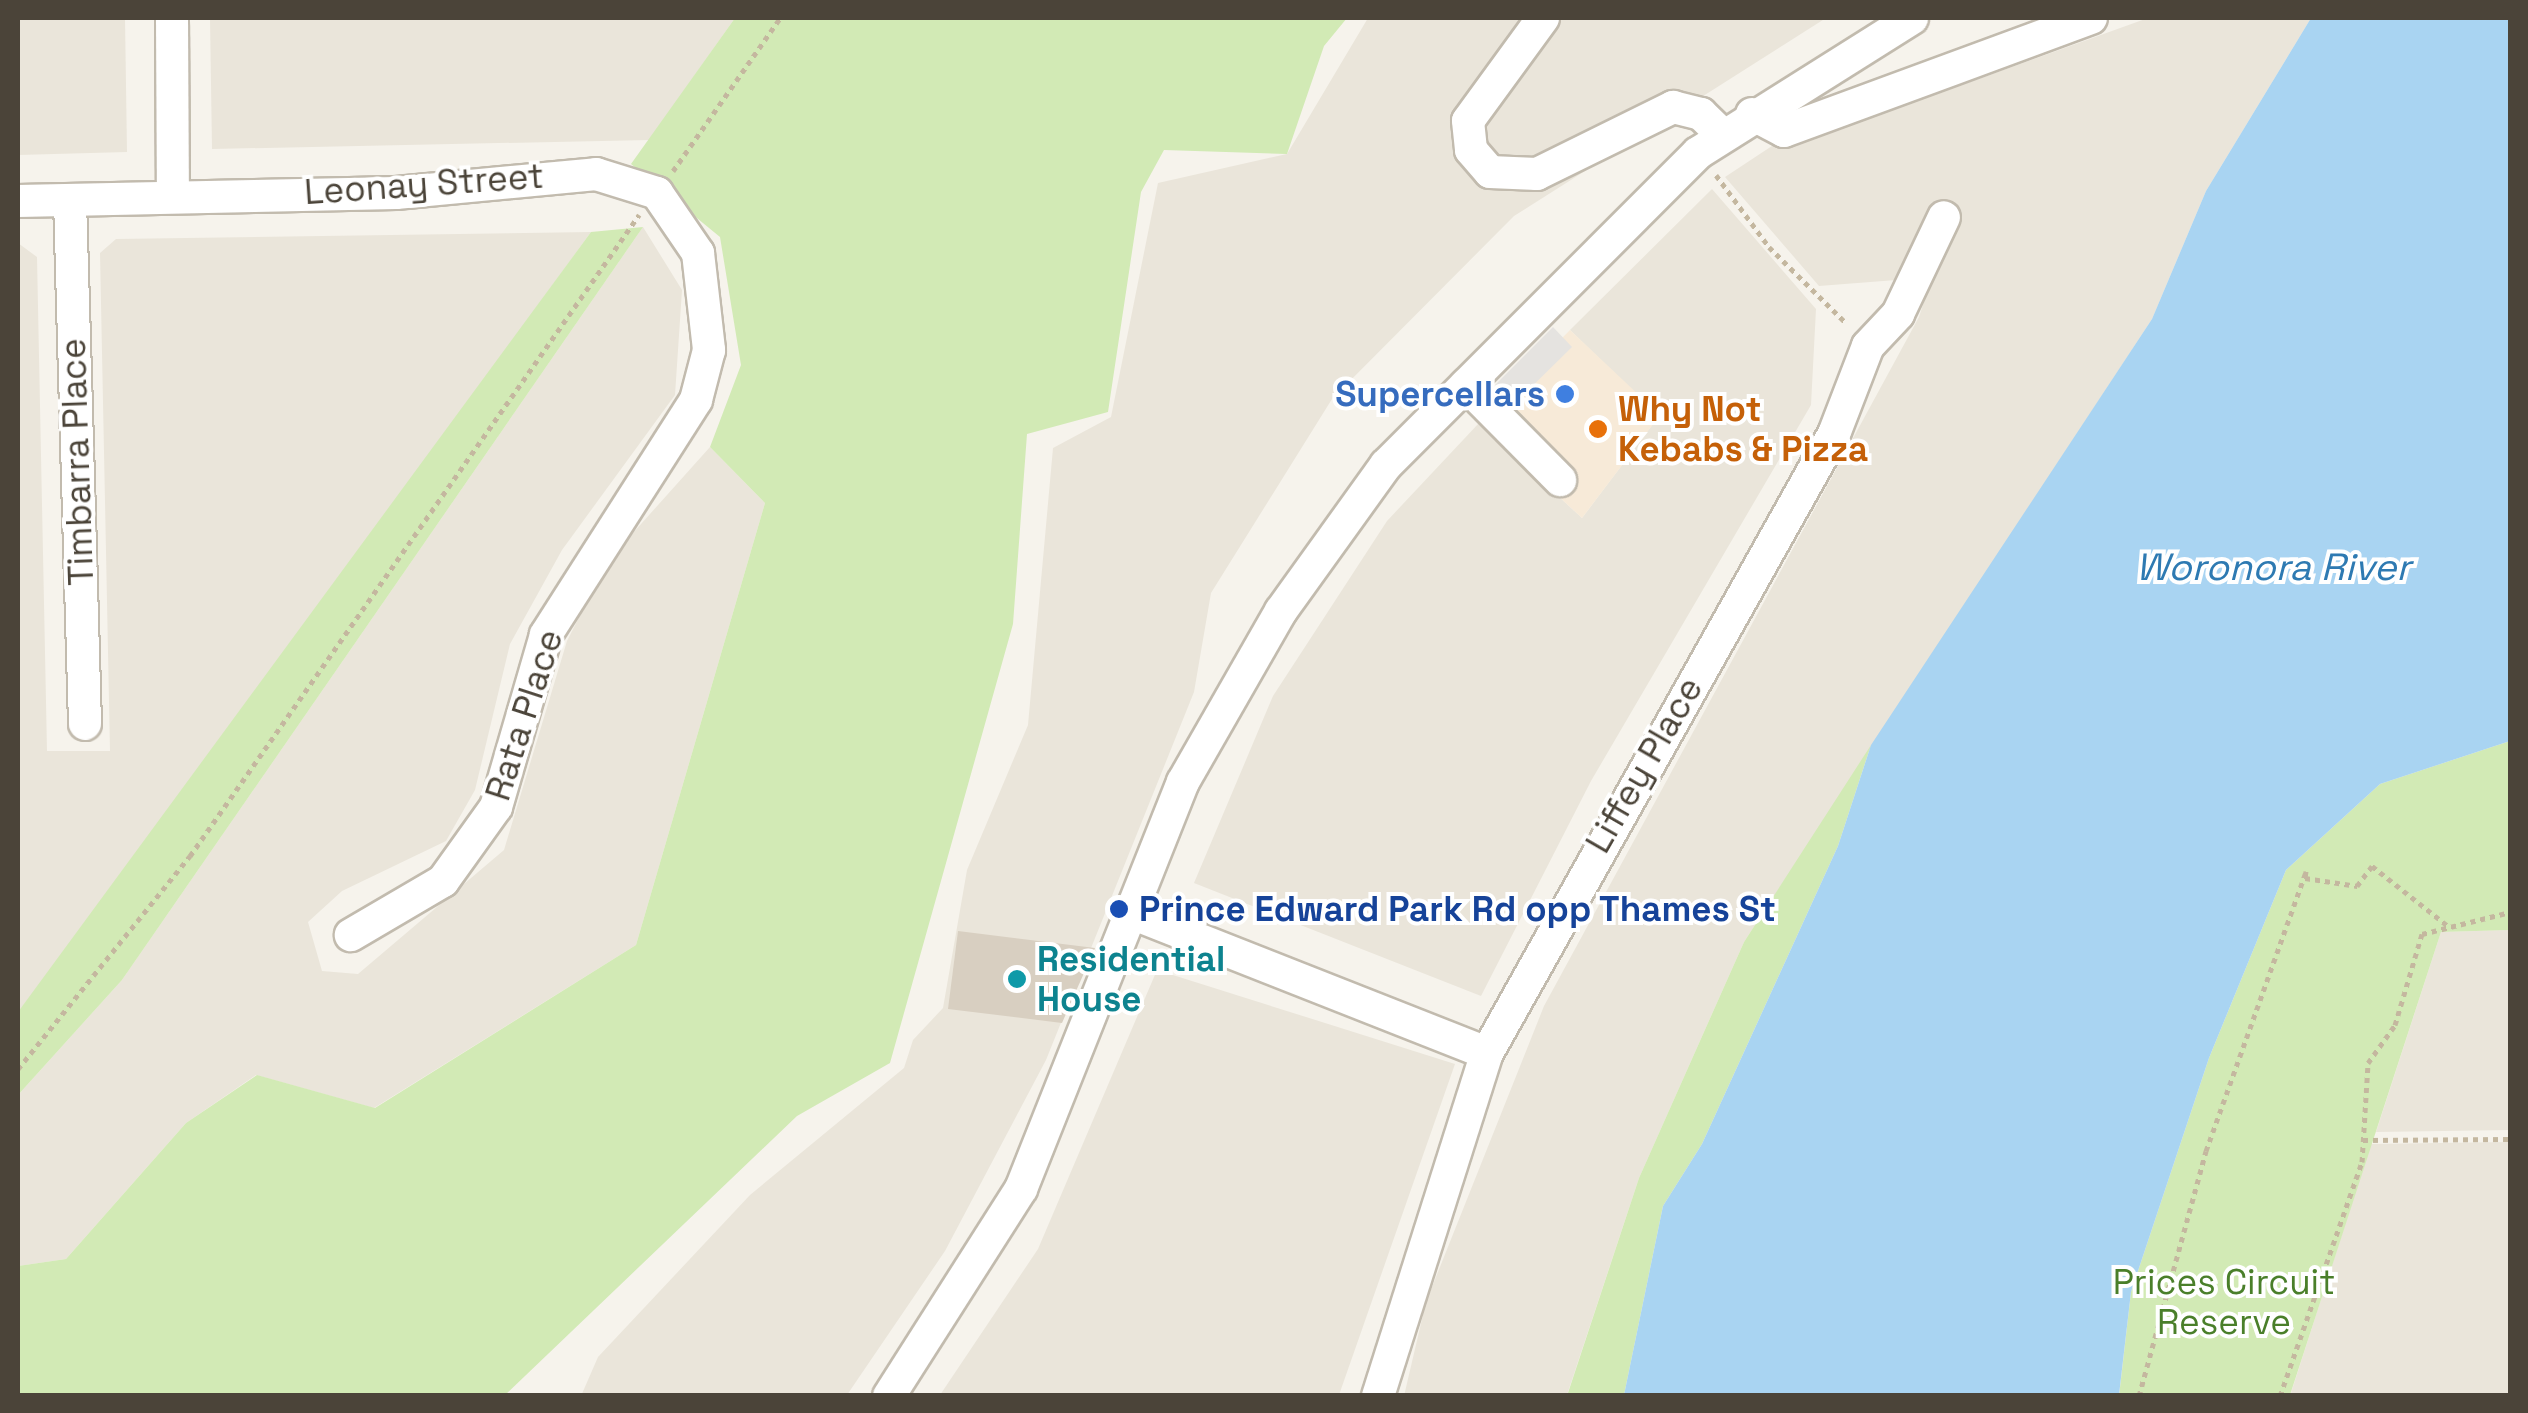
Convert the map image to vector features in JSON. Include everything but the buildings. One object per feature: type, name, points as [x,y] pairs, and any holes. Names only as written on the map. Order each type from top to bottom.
[{"type":"street","points":[[172,18],[174,196]]},
{"type":"street","points":[[1543,18],[1468,121],[1471,150],[1490,172],[1537,174],[1673,108],[1701,114],[1710,143]]},
{"type":"street","points":[[889,1396],[1021,1189],[1184,782],[1280,611],[1386,465],[1710,143],[1912,18]]},
{"type":"street","points":[[1752,114],[1784,130],[2092,18]]},
{"type":"street","name":"Leonay Street","points":[[18,200],[396,193],[540,174],[637,182],[657,193],[698,253],[710,350]]},
{"type":"street","name":"Timbarra Place","points":[[70,200],[85,724]]},
{"type":"street","name":"Liffey Place","points":[[1378,1396],[1487,1053],[1834,434],[1868,346],[1898,314],[1944,216]]},
{"type":"street","name":"Rata Place","points":[[352,934],[443,881],[472,852],[496,807],[546,636],[696,400],[710,350]]},
{"type":"street","points":[[1466,385],[1560,480]]},
{"type":"street","points":[[1134,914],[1487,1053]]},
{"type":"path","points":[[668,178],[780,18]]},
{"type":"path","points":[[1710,143],[1770,247],[1868,346]]},
{"type":"path","points":[[18,1069],[190,856],[626,234]]},
{"type":"path","points":[[2139,1396],[2206,1151],[2306,871],[2305,878],[2357,886],[2372,866],[2448,926]]},
{"type":"path","points":[[2280,1396],[2349,1212],[2363,1140],[2368,1062],[2395,1025],[2422,934],[2510,912]]},
{"type":"path","points":[[2363,1140],[2510,1139]]},
{"type":"shaded area","points":[[18,18],[125,18],[127,152],[18,155]]},
{"type":"shaded area","points":[[210,18],[735,18],[649,140],[212,149]]},
{"type":"shaded area","points":[[1368,18],[1826,18],[1514,216],[1332,399],[1211,593],[1194,692],[1046,1060],[945,1251],[847,1395],[581,1396],[598,1357],[750,1195],[904,1068],[913,1040],[943,1008],[967,870],[1028,725],[1053,448],[1111,417],[1158,183],[1287,154]]},
{"type":"shaded area","points":[[2148,18],[2311,18],[2206,191],[2152,319],[1744,942],[1639,1178],[1567,1395],[1404,1396],[1426,1302],[1544,1006],[1919,317],[1954,211],[1932,203],[1896,280],[1819,286],[1725,177],[1778,142],[1803,142]]},
{"type":"shaded area","points":[[1712,189],[1816,309],[1811,405],[1591,781],[1481,996],[1194,883],[1273,696],[1387,521],[1479,423],[1582,518],[1659,416],[1570,330]]},
{"type":"shaded area","points":[[643,227],[682,290],[675,395],[562,550],[510,644],[475,790],[446,841],[342,891],[308,922],[322,971],[358,974],[504,850],[567,641],[607,562],[710,447],[765,503],[636,945],[374,1108],[256,1075],[186,1123],[66,1259],[18,1266],[18,1095],[122,980]]},
{"type":"shaded area","points":[[591,232],[73,946],[18,1012],[18,243],[37,257],[47,751],[110,751],[100,253],[116,239]]},
{"type":"shaded area","points":[[1553,327],[1572,347],[1511,407],[1492,388]]},
{"type":"shaded area","points":[[1570,330],[1660,415],[1582,518],[1479,423]]},
{"type":"shaded area","points":[[2510,930],[2510,1130],[2376,1132],[2441,932]]},
{"type":"shaded area","points":[[1157,970],[1455,1064],[1339,1395],[940,1395],[1038,1249]]},
{"type":"shaded area","points":[[2510,1142],[2509,1395],[2290,1396],[2371,1144]]},
{"type":"green space","points":[[735,18],[1347,18],[1324,46],[1287,154],[1164,150],[1141,192],[1108,412],[1027,434],[1013,624],[890,1063],[797,1116],[505,1395],[18,1396],[18,1266],[66,1259],[186,1123],[257,1075],[375,1108],[636,945],[765,503],[710,447],[741,365],[720,237],[631,164]]},
{"type":"green space","points":[[643,227],[122,980],[18,1095],[18,1012],[591,232]]},
{"type":"green space","name":"Prices Circuit Reserve","points":[[2510,741],[2510,930],[2441,932],[2290,1395],[2119,1396],[2131,1292],[2209,1058],[2286,870],[2380,784]]},
{"type":"green space","points":[[1871,745],[1838,846],[1702,1144],[1663,1206],[1624,1395],[1567,1396],[1639,1178],[1744,942]]},
{"type":"water","name":"Woronora River","points":[[2311,18],[2510,18],[2510,741],[2380,784],[2286,870],[2209,1058],[2131,1292],[2119,1395],[1624,1395],[1663,1206],[1702,1144],[1838,846],[1871,745],[2152,319],[2206,191]]},
{"type":"place","name":"Supercellars","points":[[1565,394]]},
{"type":"place","name":"Why Not Kebabs & Pizza","points":[[1598,429]]},
{"type":"place","name":"Prince Edward Park Rd opp Thames St","points":[[1119,909]]},
{"type":"place","name":"Residential House","points":[[1017,979]]}]
